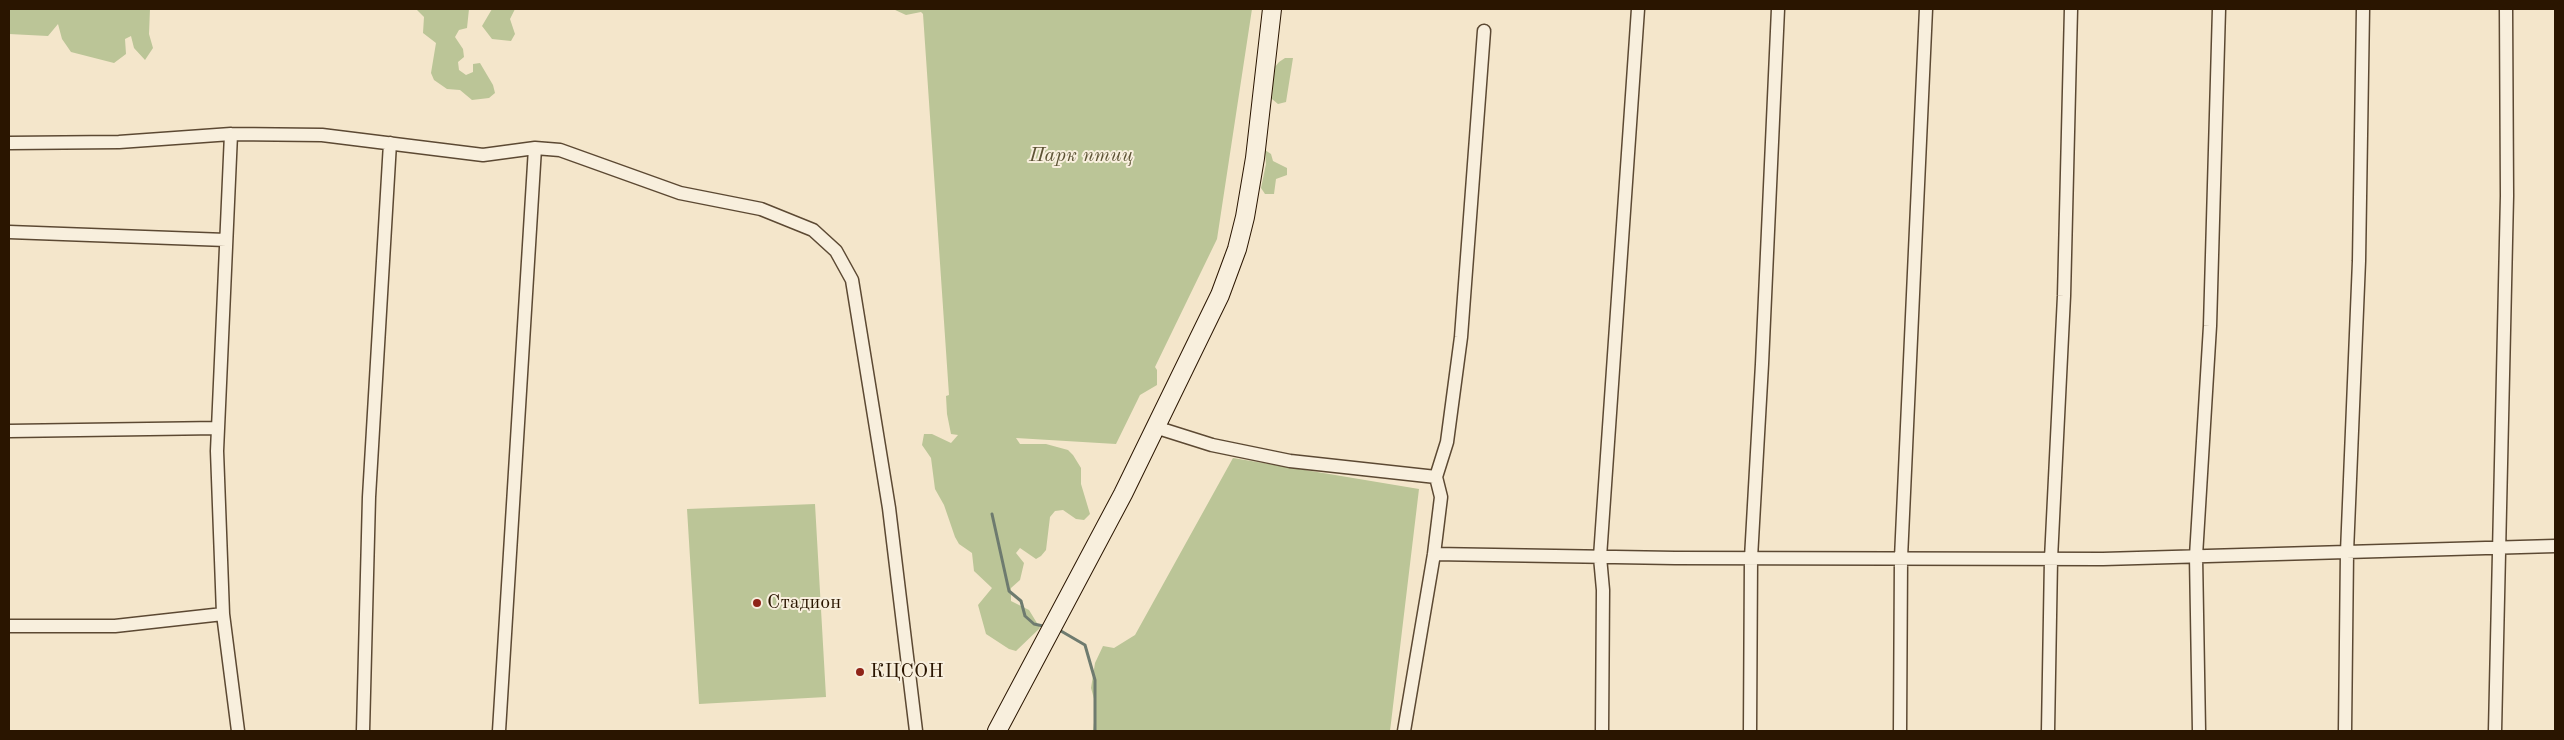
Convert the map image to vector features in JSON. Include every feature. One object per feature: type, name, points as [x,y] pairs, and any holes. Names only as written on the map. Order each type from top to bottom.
[{"type":"main road","points":[[997,731],[1123,494],[1220,295],[1237,249],[1254,158],[1272,9]]},
{"type":"street","points":[[1602,731],[1603,590],[1600,556],[1638,9]]},
{"type":"street","points":[[1750,731],[1751,558],[1778,9]]},
{"type":"street","points":[[1900,731],[1901,558],[1926,9]]},
{"type":"street","points":[[2048,731],[2051,559],[2064,296],[2071,9]]},
{"type":"street","points":[[2199,731],[2196,556],[2210,326],[2219,9]]},
{"type":"street","points":[[2345,731],[2347,552],[2359,261],[2363,9]]},
{"type":"street","points":[[2495,731],[2507,196],[2506,9]]},
{"type":"street","points":[[1404,731],[1434,554],[1441,497],[1436,477],[1447,442],[1461,337],[1484,31]]},
{"type":"street","points":[[9,143],[119,142],[231,134],[322,135],[483,156],[535,148],[560,150],[680,193],[761,209],[813,230],[836,251],[852,280],[889,508],[916,731]]},
{"type":"street","points":[[231,134],[218,428],[223,614],[238,731]]},
{"type":"street","points":[[363,731],[368,496],[390,143]]},
{"type":"street","points":[[499,731],[535,148]]},
{"type":"street","points":[[9,232],[226,240]]},
{"type":"street","points":[[1155,427],[1212,445],[1290,461],[1436,477]]},
{"type":"street","points":[[9,431],[218,428]]},
{"type":"street","points":[[1434,554],[2051,559],[2555,546]]},
{"type":"street","points":[[9,626],[115,626],[223,614]]},
{"type":"green space","points":[[9,9],[150,9],[149,34],[153,48],[145,60],[134,48],[131,36],[125,39],[126,54],[114,63],[71,52],[62,39],[58,24],[48,36],[9,34]]},
{"type":"green space","points":[[416,9],[469,9],[467,28],[459,30],[455,37],[463,49],[464,57],[458,62],[459,70],[466,75],[473,72],[473,64],[480,63],[493,85],[495,93],[489,98],[472,100],[460,90],[447,89],[434,80],[431,73],[436,43],[423,33],[424,17]]},
{"type":"green space","points":[[492,9],[515,9],[510,19],[515,34],[511,41],[492,39],[482,26]]},
{"type":"green space","name":"Парк птиц","points":[[893,9],[1252,9],[1217,239],[1155,367],[1157,370],[1157,385],[1140,395],[1116,444],[1016,438],[1020,444],[1046,444],[1068,450],[1073,455],[1081,468],[1081,484],[1090,514],[1084,520],[1076,519],[1063,510],[1055,511],[1050,517],[1046,550],[1041,556],[1036,559],[1020,548],[1016,553],[1024,563],[1020,580],[1011,588],[1011,601],[1029,610],[1040,628],[1016,651],[1009,649],[986,634],[978,605],[992,588],[974,571],[972,553],[959,544],[955,537],[944,505],[935,489],[931,458],[922,445],[924,434],[932,434],[951,443],[958,435],[951,434],[947,414],[946,396],[949,395],[923,14],[921,12],[906,15]]},
{"type":"green space","points":[[1285,58],[1293,58],[1286,102],[1278,104],[1272,99],[1274,68]]},
{"type":"green space","points":[[1265,150],[1271,154],[1273,161],[1287,168],[1287,175],[1276,179],[1274,194],[1265,194],[1261,188],[1266,164]]},
{"type":"green space","points":[[1233,458],[1419,489],[1390,731],[1093,731],[1096,706],[1091,688],[1095,663],[1103,646],[1114,648],[1135,635]]},
{"type":"green space","name":"Стадион","points":[[815,504],[826,697],[699,704],[687,509]]},
{"type":"waterway","points":[[992,514],[1009,591],[1021,601],[1025,616],[1034,624],[1043,626]]},
{"type":"waterway","points":[[1061,631],[1085,645],[1095,680],[1095,731]]},
{"type":"place","name":"Стадион","points":[[757,603]]},
{"type":"place","name":"КЦСОН","points":[[860,672]]}]
